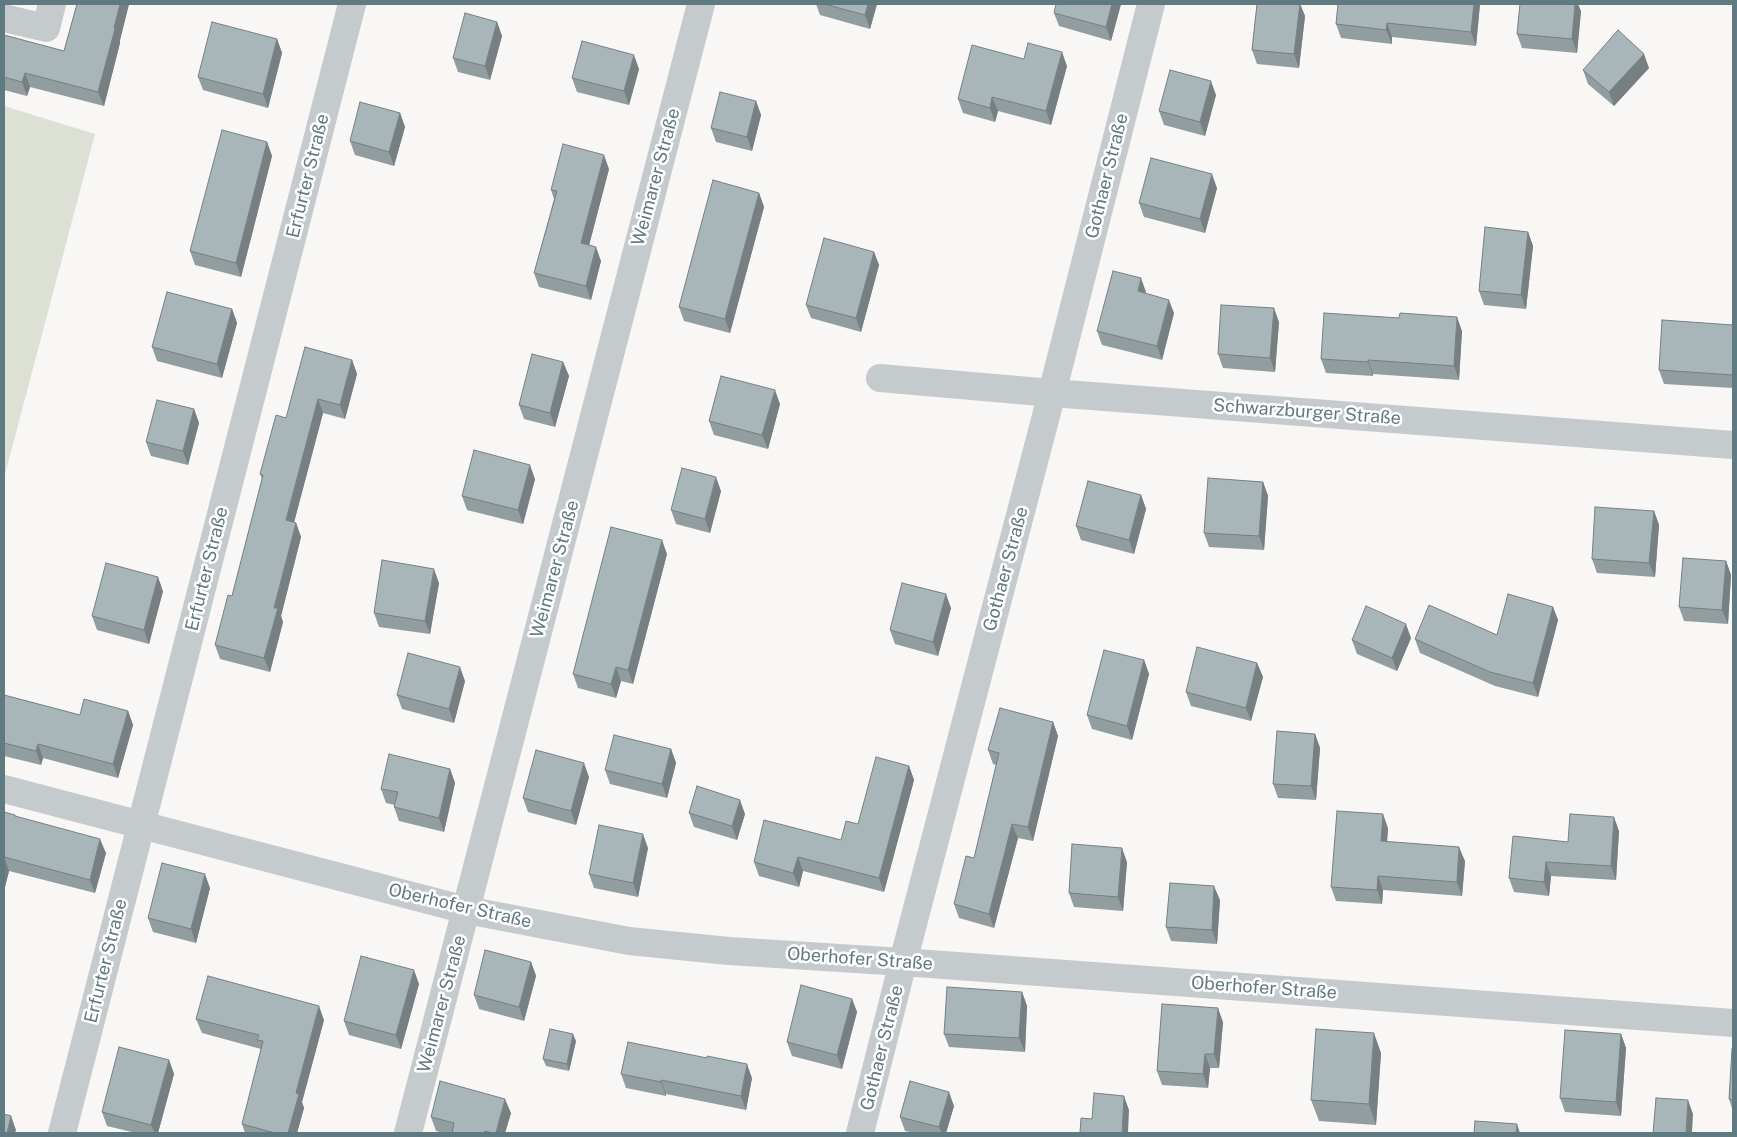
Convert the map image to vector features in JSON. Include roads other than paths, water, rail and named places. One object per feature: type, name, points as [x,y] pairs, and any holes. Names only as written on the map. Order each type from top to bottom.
[{"type":"street","points":[[4,18],[46,28],[52,4]]},
{"type":"street","name":"Erfurter Straße","points":[[62,1133],[352,4]]},
{"type":"street","name":"Weimarer Straße","points":[[408,1133],[701,4]]},
{"type":"street","name":"Gothaer Straße","points":[[860,1133],[1151,4]]},
{"type":"street","name":"Schwarzburger Straße","points":[[880,378],[1733,445]]},
{"type":"street","name":"Oberhofer Straße","points":[[4,789],[466,910],[629,941],[729,951],[1733,1023]]}]
